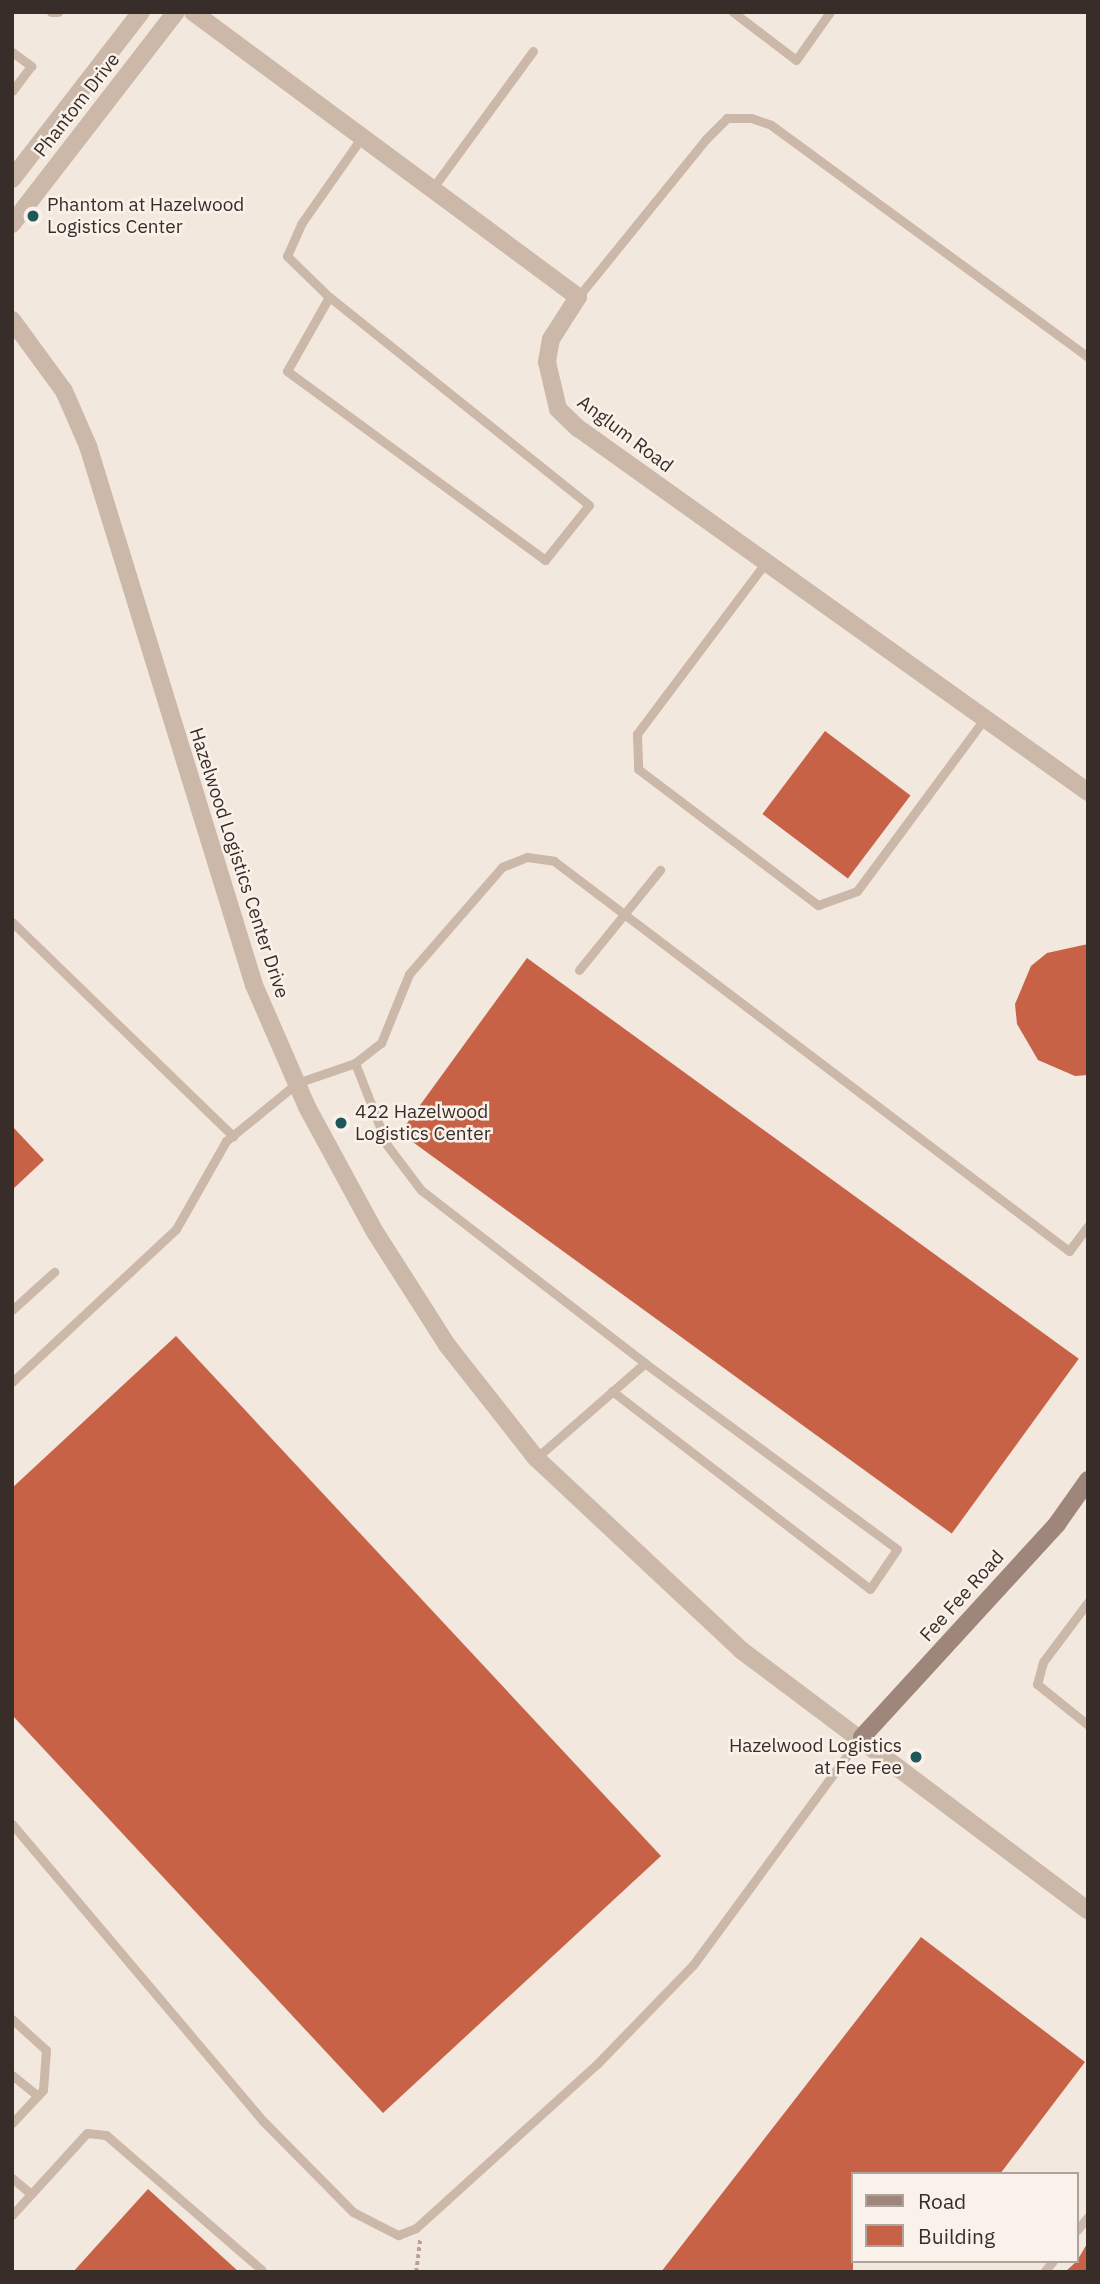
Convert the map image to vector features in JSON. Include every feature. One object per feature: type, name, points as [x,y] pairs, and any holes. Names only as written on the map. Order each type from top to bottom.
[{"type":"street","name":"Phantom Drive","points":[[12,179],[141,12]]},
{"type":"street","name":"Phantom Drive","points":[[12,224],[176,12]]},
{"type":"street","points":[[193,12],[578,296]]},
{"type":"street","name":"Anglum Road","points":[[578,296],[551,339],[550,390],[558,409],[766,562],[1088,792]]},
{"type":"street","name":"Hazelwood Logistics Center Drive","points":[[12,320],[64,391],[88,446],[254,985],[297,1083],[374,1232],[447,1345],[536,1458],[741,1650],[862,1737],[1088,1911]]},
{"type":"street","name":"Fee Fee Road","points":[[862,1737],[1057,1524],[1088,1480]]},
{"type":"lane","points":[[51,12],[58,12]]},
{"type":"lane","points":[[733,12],[796,60],[827,16],[814,12]]},
{"type":"lane","points":[[432,189],[533,51]]},
{"type":"lane","points":[[12,52],[31,66],[12,91]]},
{"type":"lane","points":[[578,296],[706,139],[727,118],[751,118],[771,124],[1088,357]]},
{"type":"lane","points":[[329,297],[287,372],[545,560],[589,505],[329,297],[287,256],[301,224],[362,137]]},
{"type":"lane","points":[[766,562],[637,734],[638,769],[818,905],[857,891],[985,718]]},
{"type":"lane","points":[[12,1382],[176,1229],[233,1136],[297,1083],[355,1063],[395,1021],[409,974],[502,867],[527,857],[554,860],[1069,1251],[1088,1226]]},
{"type":"lane","points":[[579,970],[660,870]]},
{"type":"lane","points":[[12,922],[233,1136]]},
{"type":"lane","points":[[355,1063],[387,1145],[421,1190],[645,1363],[897,1549],[870,1589],[612,1391]]},
{"type":"lane","points":[[12,1310],[54,1272]]},
{"type":"lane","points":[[536,1458],[645,1363]]},
{"type":"lane","points":[[1088,1602],[1043,1662],[1037,1684],[1088,1725]]},
{"type":"lane","points":[[12,1824],[263,2121],[352,2212],[385,2232],[416,2228],[596,2065],[693,1965],[862,1737]]},
{"type":"lane","points":[[12,2019],[46,2050],[38,2096],[12,2123]]},
{"type":"lane","points":[[12,2075],[38,2096]]},
{"type":"lane","points":[[12,2215],[87,2133],[106,2135],[262,2270]]},
{"type":"lane","points":[[12,2178],[31,2194]]},
{"type":"path","points":[[416,2228],[422,2244],[416,2272]]},
{"type":"building","points":[[825,731],[910,795],[848,878],[762,814]]},
{"type":"building","points":[[1088,944],[1088,1075],[1075,1076],[1038,1060],[1017,1024],[1015,1004],[1031,966],[1047,953]]},
{"type":"building","points":[[527,958],[1079,1359],[952,1534],[400,1133]]},
{"type":"building","points":[[12,1126],[44,1160],[12,1190]]},
{"type":"building","points":[[176,1336],[661,1856],[383,2113],[12,1715],[12,1488]]},
{"type":"building","points":[[921,1937],[1085,2062],[1002,2172],[852,2172],[853,2272],[661,2272]]},
{"type":"building","points":[[148,2189],[239,2272],[73,2272]]},
{"type":"building","points":[[1088,2242],[1088,2272],[1065,2272],[1075,2263],[1079,2263],[1079,2258]]},
{"type":"place","name":"Phantom at Hazelwood Logistics Center","points":[[33,216]]},
{"type":"place","name":"422 Hazelwood Logistics Center","points":[[341,1123]]},
{"type":"place","name":"Hazelwood Logistics at Fee Fee","points":[[916,1757]]}]
